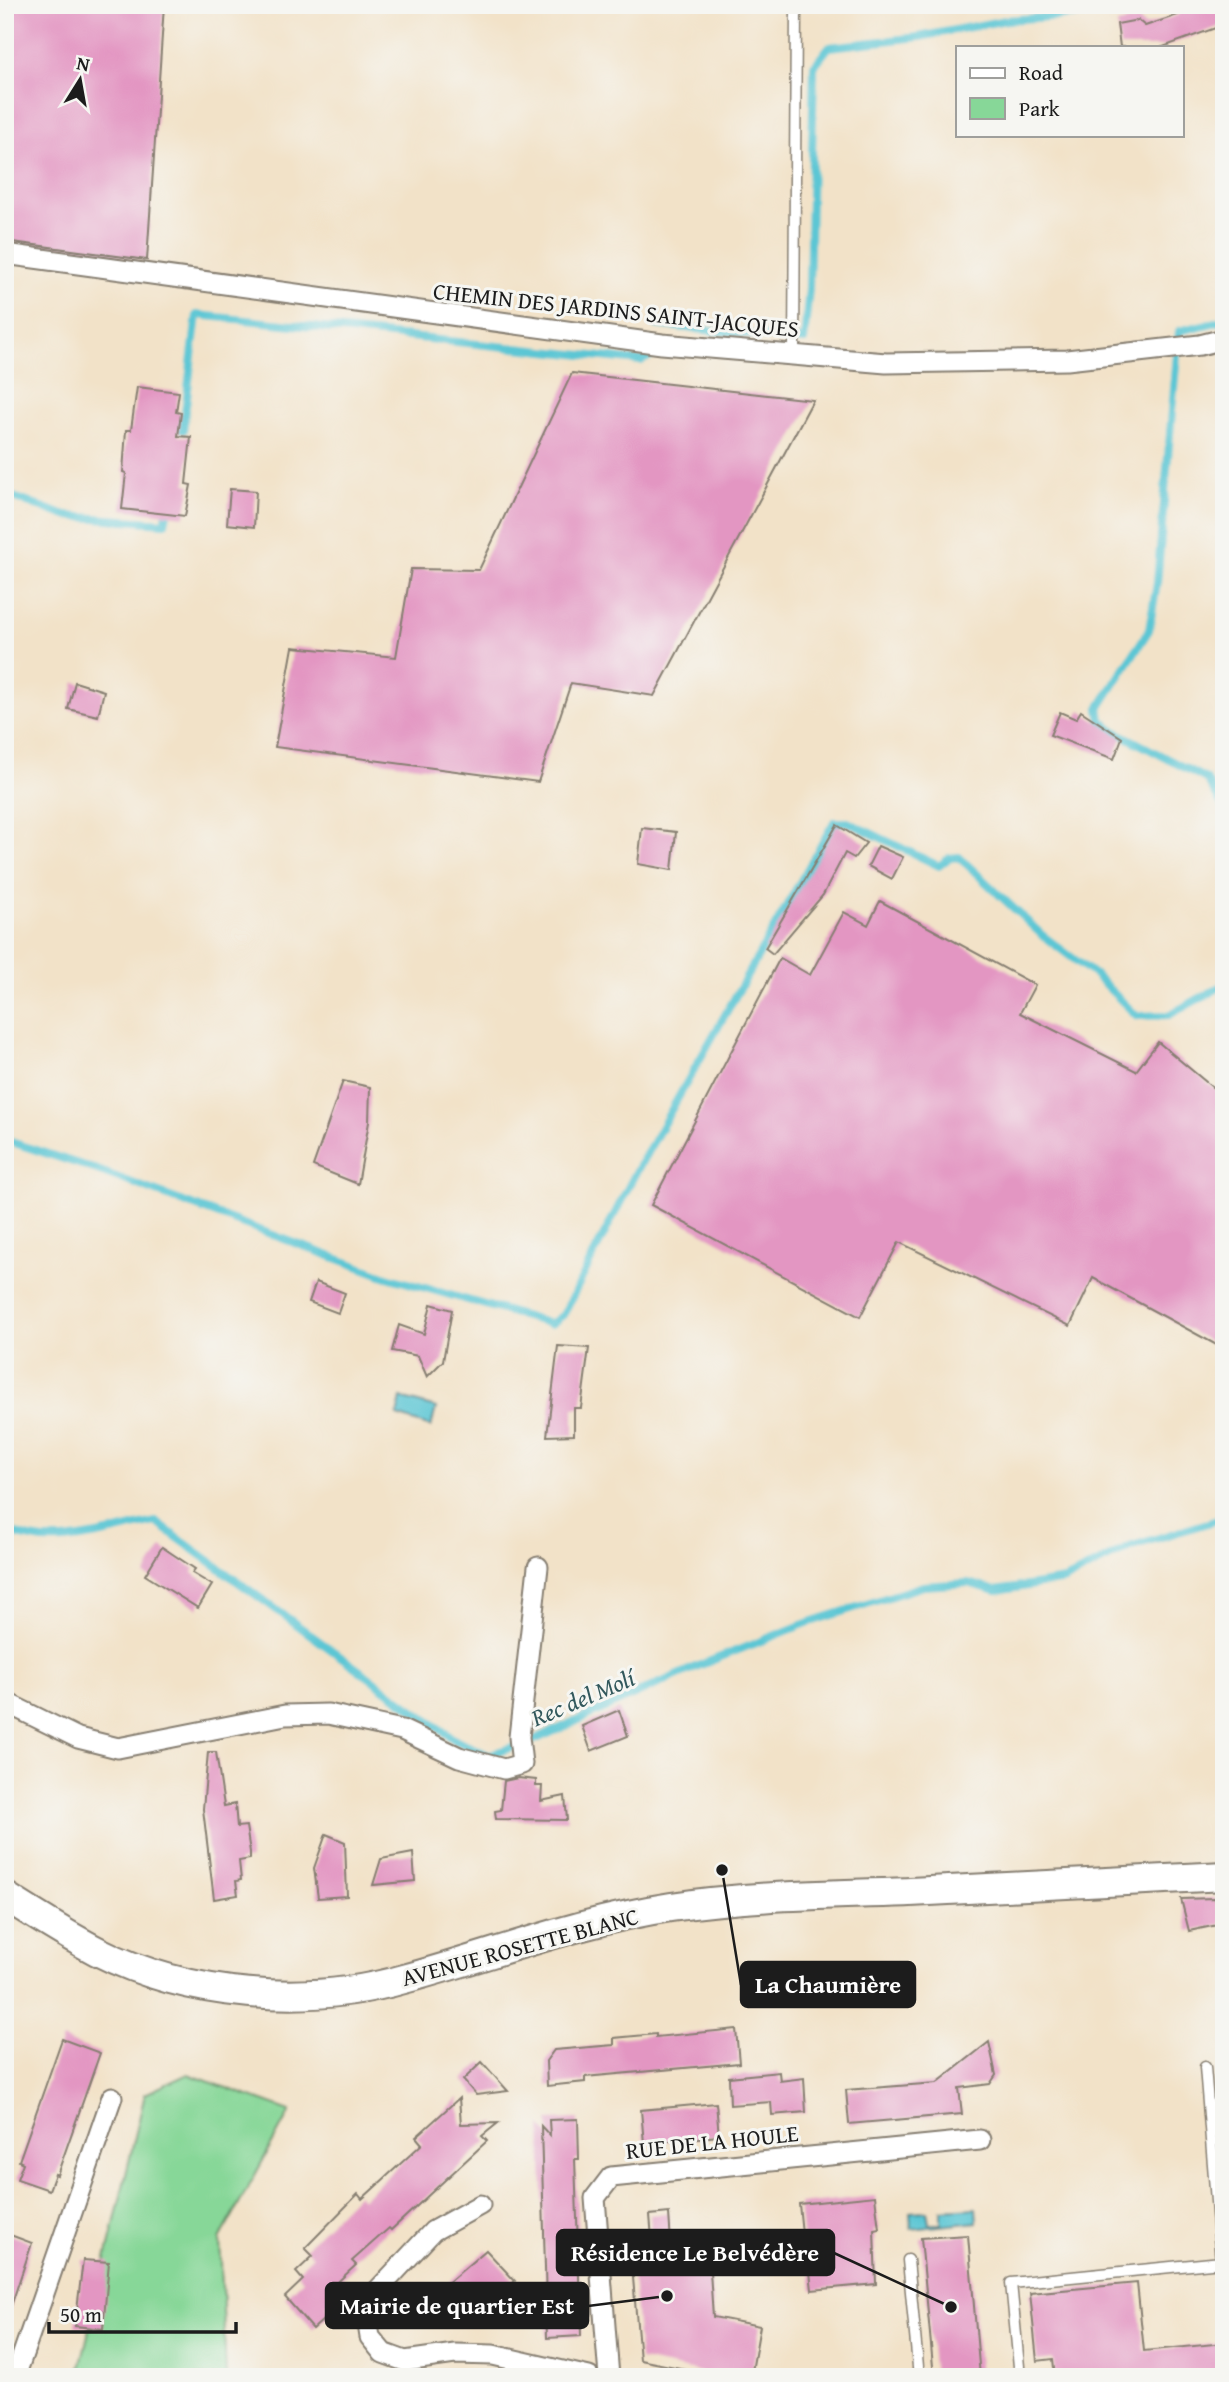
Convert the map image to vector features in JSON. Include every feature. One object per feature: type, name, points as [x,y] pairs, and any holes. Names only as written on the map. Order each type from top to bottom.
[{"type":"main road","name":"AVENUE ROSETTE BLANC","points":[[5,1896],[99,1952],[145,1969],[226,1990],[282,1993],[340,1991],[401,1980],[568,1929],[671,1907],[759,1898],[1224,1877]]},
{"type":"street","name":"CHEMIN DES JARDINS SAINT-JACQUES","points":[[5,254],[662,344],[794,349],[886,363],[1067,359],[1200,345],[1224,339]]},
{"type":"street","points":[[5,1703],[79,1738],[118,1748],[285,1716],[328,1714],[402,1730],[459,1757],[504,1769],[522,1764],[520,1744],[538,1567]]},
{"type":"street","points":[[15,2377],[112,2097]]},
{"type":"street","name":"RUE DE LA HOULE","points":[[610,2377],[595,2198],[611,2177],[980,2140]]},
{"type":"street","points":[[480,2205],[433,2231],[376,2292],[368,2318],[370,2337],[383,2353],[405,2361],[455,2354],[493,2355],[589,2377]]},
{"type":"lane","points":[[794,349],[796,5]]},
{"type":"lane","points":[[1020,2377],[1012,2283],[1221,2262],[1205,2067]]},
{"type":"lane","points":[[908,2260],[919,2377]]},
{"type":"green space","points":[[188,2074],[290,2111],[220,2239],[226,2377],[78,2377],[145,2094]]},
{"type":"water","points":[[401,1398],[436,1408],[431,1427],[397,1416]]},
{"type":"water","points":[[976,2208],[977,2222],[911,2229],[910,2212],[927,2211],[929,2224],[941,2224],[941,2210]]},
{"type":"building","points":[[5,5],[164,5],[147,260],[5,241]]},
{"type":"building","points":[[1187,5],[1218,5],[1224,25],[1166,46],[1120,46],[1117,24],[1138,20],[1145,26],[1178,15]]},
{"type":"building","points":[[572,373],[813,400],[654,696],[571,683],[538,782],[275,747],[293,647],[396,657],[411,569],[479,570]]},
{"type":"building","points":[[137,387],[179,392],[176,412],[181,413],[178,436],[191,437],[186,484],[191,485],[185,516],[122,509],[126,473],[123,472],[126,430],[131,430]]},
{"type":"building","points":[[230,489],[256,491],[254,527],[227,524]]},
{"type":"building","points":[[75,682],[104,691],[98,716],[68,709]]},
{"type":"building","points":[[1081,711],[1122,738],[1114,759],[1050,735],[1060,712],[1076,719]]},
{"type":"building","points":[[837,825],[866,843],[854,858],[845,853],[823,895],[773,954],[765,948]]},
{"type":"building","points":[[642,828],[676,832],[672,870],[638,864]]},
{"type":"building","points":[[878,846],[903,857],[892,879],[868,866]]},
{"type":"building","points":[[880,901],[1035,985],[1020,1013],[1136,1071],[1158,1042],[1224,1097],[1224,1349],[1093,1278],[1070,1326],[899,1242],[860,1317],[651,1205],[780,958],[810,975],[844,912],[868,925]]},
{"type":"building","points":[[343,1081],[370,1087],[369,1122],[358,1184],[313,1166]]},
{"type":"building","points":[[316,1282],[345,1293],[338,1313],[309,1302]]},
{"type":"building","points":[[431,1304],[452,1310],[443,1361],[427,1377],[418,1356],[392,1351],[399,1325],[424,1334]]},
{"type":"building","points":[[558,1346],[589,1348],[581,1408],[574,1408],[574,1435],[547,1436]]},
{"type":"building","points":[[162,1547],[195,1569],[192,1573],[212,1585],[198,1608],[145,1575]]},
{"type":"building","points":[[619,1710],[628,1736],[591,1751],[582,1726]]},
{"type":"building","points":[[208,1752],[216,1752],[224,1806],[235,1804],[237,1827],[246,1826],[250,1852],[250,1859],[239,1861],[241,1880],[236,1881],[238,1895],[214,1899],[203,1809]]},
{"type":"building","points":[[518,1778],[536,1780],[536,1786],[542,1786],[541,1801],[565,1796],[567,1820],[496,1819],[495,1811],[501,1810],[504,1781]]},
{"type":"building","points":[[326,1834],[345,1842],[347,1896],[318,1898],[314,1868]]},
{"type":"building","points":[[413,1853],[415,1881],[373,1885],[381,1859]]},
{"type":"building","points":[[1215,1898],[1222,1924],[1189,1931],[1181,1899]]},
{"type":"building","points":[[736,2029],[739,2063],[585,2077],[585,2082],[547,2086],[546,2061],[554,2050],[614,2045],[614,2038]]},
{"type":"building","points":[[62,2039],[100,2053],[57,2175],[55,2174],[49,2190],[17,2179],[23,2163],[19,2161]]},
{"type":"building","points":[[989,2042],[996,2075],[990,2084],[959,2088],[962,2114],[849,2124],[846,2090],[937,2083]]},
{"type":"building","points":[[482,2062],[508,2091],[476,2095],[463,2080]]},
{"type":"building","points":[[779,2072],[780,2081],[804,2078],[806,2112],[772,2115],[771,2102],[730,2105],[729,2077]]},
{"type":"building","points":[[459,2098],[461,2124],[498,2123],[482,2136],[487,2141],[391,2230],[389,2228],[352,2261],[356,2265],[328,2291],[334,2297],[326,2305],[332,2312],[313,2329],[285,2297],[303,2280],[296,2272],[313,2256],[305,2248],[358,2194],[362,2199],[422,2144],[416,2137]]},
{"type":"building","points":[[716,2103],[719,2136],[644,2143],[641,2110]]},
{"type":"building","points":[[578,2119],[579,2159],[575,2159],[581,2336],[547,2338],[541,2126],[550,2136],[549,2120]]},
{"type":"building","points":[[875,2196],[879,2229],[874,2230],[876,2284],[812,2290],[809,2262],[805,2263],[799,2204]]},
{"type":"building","points":[[669,2213],[672,2259],[709,2256],[713,2317],[760,2326],[751,2377],[725,2377],[640,2360],[630,2242],[652,2239],[650,2215]]},
{"type":"building","points":[[5,2233],[32,2243],[9,2312],[5,2311]]},
{"type":"building","points":[[968,2235],[980,2377],[934,2377],[921,2238]]},
{"type":"building","points":[[486,2250],[515,2281],[479,2314],[410,2315]]},
{"type":"building","points":[[83,2260],[109,2262],[103,2329],[75,2326]]},
{"type":"building","points":[[1137,2283],[1144,2351],[1224,2343],[1224,2377],[1055,2377],[1053,2359],[1037,2361],[1030,2293]]},
{"type":"waterway","points":[[657,325],[804,340],[809,288],[814,66],[829,47],[919,37],[1006,20],[1159,9],[1169,5]]},
{"type":"waterway","points":[[183,430],[197,315],[641,361],[658,353]]},
{"type":"waterway","points":[[1224,320],[1179,331],[1157,583],[1149,630],[1099,708],[1101,720],[1111,729],[1206,779],[1224,808]]},
{"type":"waterway","points":[[5,494],[66,516],[165,523],[169,504]]},
{"type":"waterway","points":[[5,1140],[97,1170],[387,1277],[551,1324],[563,1315],[635,1174],[834,822],[848,822],[939,866],[949,858],[959,857],[1042,935],[1095,975],[1137,1016],[1169,1015],[1224,985]]},
{"type":"waterway","name":"Rec del Molí","points":[[5,1529],[41,1540],[60,1540],[99,1535],[156,1522],[455,1740],[488,1755],[532,1741],[698,1666],[804,1624],[923,1586],[968,1583],[996,1591],[1065,1580],[1132,1546],[1224,1518]]},
{"type":"place","name":"La Chaumière","points":[[722,1870]]},
{"type":"place","name":"Mairie de quartier Est","points":[[667,2296]]},
{"type":"place","name":"Résidence Le Belvédère","points":[[951,2307]]}]
